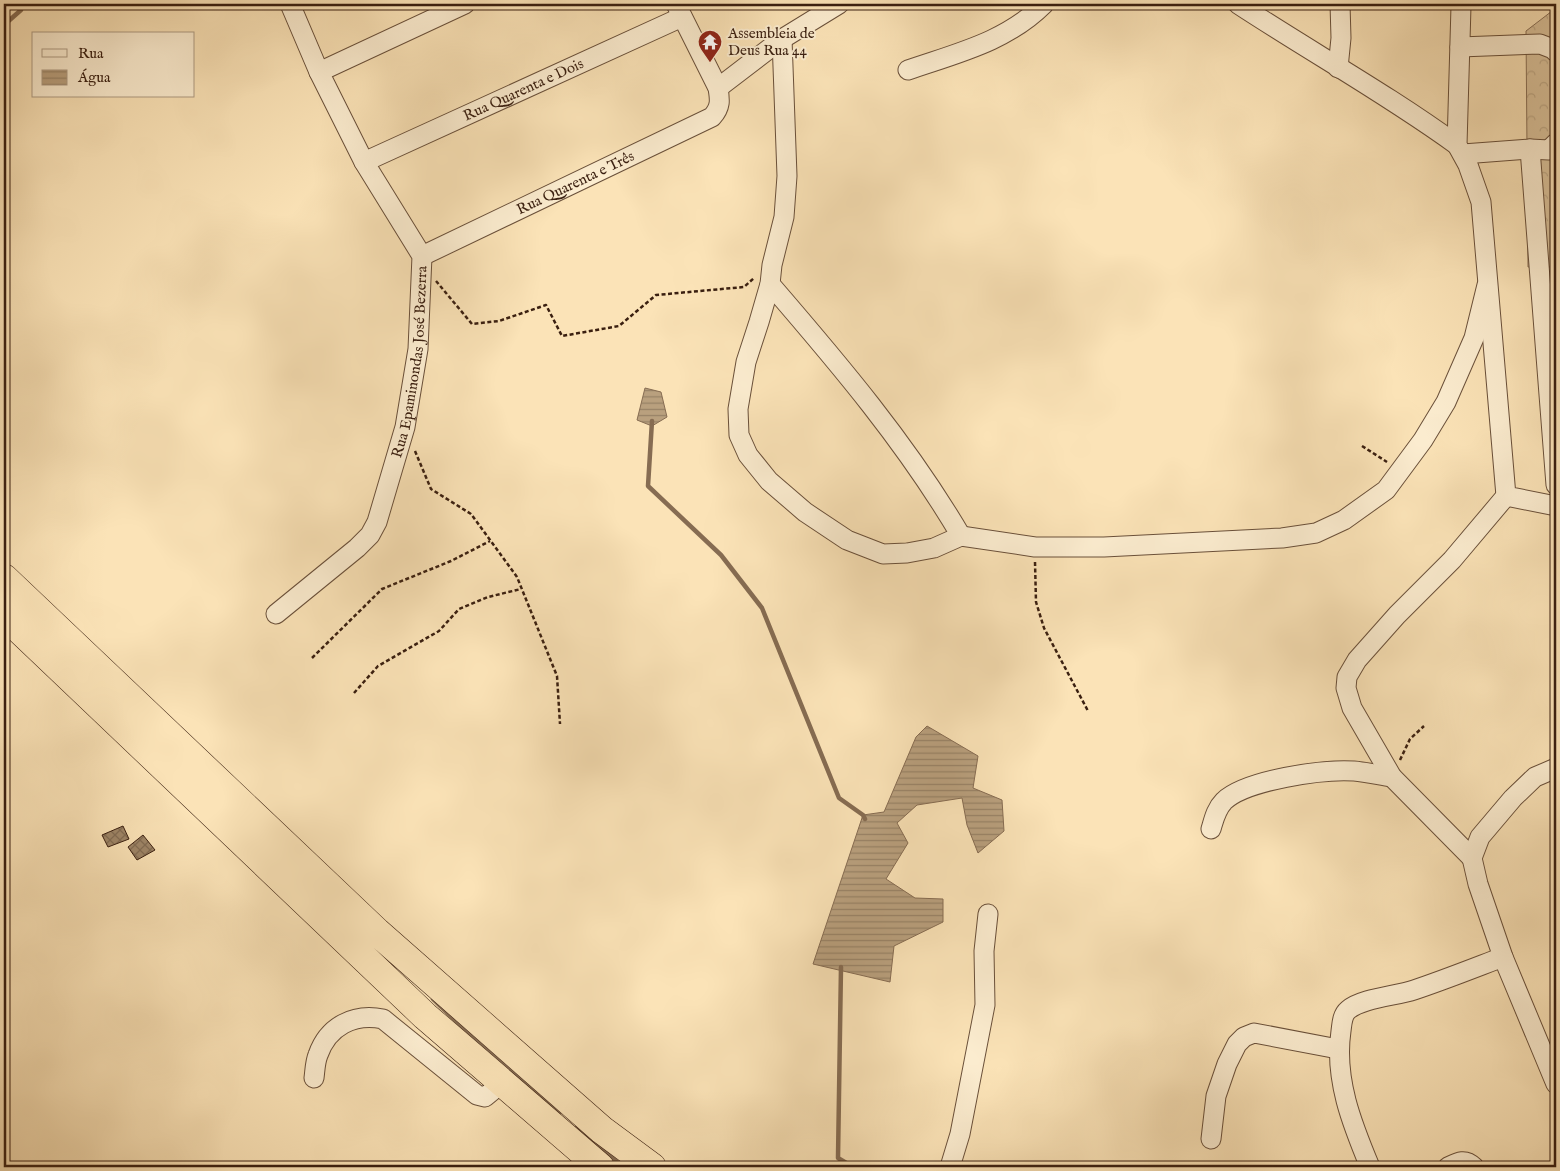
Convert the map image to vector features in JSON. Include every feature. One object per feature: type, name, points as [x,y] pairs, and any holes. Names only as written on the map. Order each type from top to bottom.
[{"type":"highway","points":[[4,578],[377,932],[602,1130],[652,1167]]},
{"type":"highway","points":[[4,615],[425,1016],[591,1164]]},
{"type":"highway","points":[[4,634],[199,801]]},
{"type":"street","name":"Rua Epaminondas José Bezerra","points":[[276,614],[357,548],[370,535],[377,522],[405,427],[418,349],[422,256],[364,162],[320,72],[290,4]]},
{"type":"street","points":[[320,72],[465,4]]},
{"type":"street","name":"Rua Quarenta e Três","points":[[422,256],[712,117],[718,110],[719,95],[782,39],[839,4]]},
{"type":"street","points":[[908,70],[992,41],[1014,29],[1044,4]]},
{"type":"street","points":[[1238,4],[1338,68],[1415,114],[1460,149],[1549,150],[1556,143]]},
{"type":"street","points":[[1338,68],[1341,38],[1340,4]]},
{"type":"street","points":[[1461,6],[1460,149],[1481,202],[1506,496],[1452,560],[1397,615],[1357,660],[1347,677],[1346,688],[1352,708],[1392,777],[1472,858],[1478,884],[1503,957],[1556,1084]]},
{"type":"street","points":[[679,10],[719,95]]},
{"type":"street","name":"Rua Quarenta e Dois","points":[[364,162],[679,10]]},
{"type":"street","points":[[782,39],[787,176],[784,217],[772,265],[770,284],[746,362],[738,409],[740,435],[748,455],[769,481],[805,512],[847,540],[883,554],[907,553],[934,548],[961,536],[1035,547],[1104,547],[1282,538],[1316,533],[1344,520],[1386,490],[1424,440],[1446,402],[1474,338],[1487,285]]},
{"type":"street","points":[[1460,48],[1540,44],[1556,52]]},
{"type":"street","points":[[1530,149],[1552,389],[1556,485]]},
{"type":"street","points":[[770,284],[847,372],[940,500],[961,536]]},
{"type":"street","points":[[1506,496],[1556,506]]},
{"type":"street","points":[[1472,858],[1480,837],[1514,798],[1536,776],[1556,768]]},
{"type":"street","points":[[1210,828],[1216,813],[1225,800],[1249,787],[1291,776],[1353,771],[1392,777]]},
{"type":"street","points":[[950,1167],[960,1134],[985,1005],[984,951],[988,914]]},
{"type":"street","points":[[1370,1167],[1352,1126],[1344,1094],[1338,1049],[1346,1011],[1357,1004],[1412,991],[1503,957]]},
{"type":"street","points":[[314,1078],[317,1057],[323,1043],[333,1030],[344,1022],[358,1017],[371,1016],[383,1019],[477,1095],[485,1097],[502,1083]]},
{"type":"street","points":[[1211,1139],[1216,1096],[1227,1064],[1237,1044],[1244,1037],[1254,1034],[1338,1049]]},
{"type":"street","points":[[1448,1167],[1460,1161],[1466,1161],[1474,1167]]},
{"type":"path","points":[[422,256],[432,276],[472,324],[499,322],[546,305],[562,336],[619,326],[656,295],[744,287],[772,265]]},
{"type":"path","points":[[405,427],[431,489],[471,514],[517,577],[557,676],[560,724]]},
{"type":"path","points":[[1362,446],[1402,470]]},
{"type":"path","points":[[312,658],[382,589],[450,561],[490,540]]},
{"type":"path","points":[[1035,547],[1036,602],[1044,628],[1088,711]]},
{"type":"path","points":[[354,693],[378,666],[439,631],[459,609],[488,597],[522,589]]},
{"type":"path","points":[[1392,777],[1410,739],[1424,726]]},
{"type":"green space","points":[[1556,8],[1556,267],[1528,267],[1526,31]]},
{"type":"water","points":[[645,388],[661,392],[667,417],[652,426],[637,420]]},
{"type":"water","points":[[927,726],[978,756],[973,788],[1002,800],[1004,831],[978,853],[967,825],[962,798],[917,805],[897,823],[908,843],[886,879],[915,898],[943,899],[943,922],[894,946],[890,982],[813,964],[863,815],[884,812],[916,737]]},
{"type":"building","points":[[123,826],[129,839],[108,847],[102,835]]},
{"type":"building","points":[[143,835],[155,850],[137,860],[128,847]]},
{"type":"waterway","points":[[4,25],[21,10],[23,4]]},
{"type":"waterway","points":[[652,421],[648,486],[721,555],[762,608],[839,798],[863,815],[865,819]]},
{"type":"waterway","points":[[841,967],[838,1158],[853,1167]]},
{"type":"waterway","points":[[433,999],[559,1114]]},
{"type":"waterway","points":[[576,1128],[623,1167]]},
{"type":"place","name":"Assembleia de Deus Rua 44","points":[[710,63]]}]
